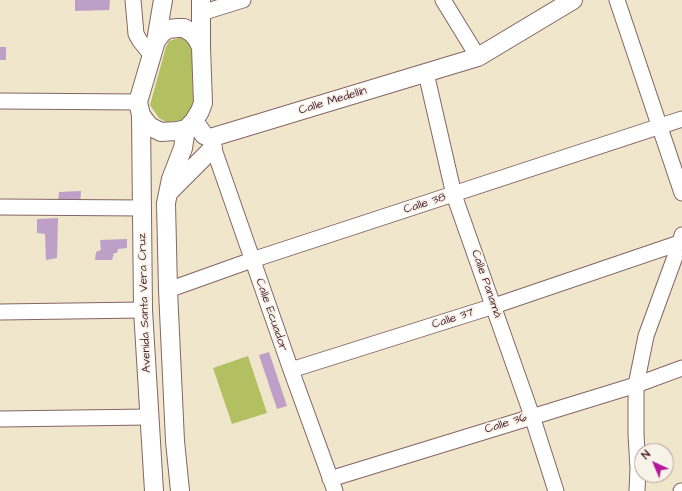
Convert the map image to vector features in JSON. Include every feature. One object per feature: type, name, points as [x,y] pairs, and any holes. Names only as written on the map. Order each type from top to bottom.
[{"type":"street","points":[[133,0],[136,34],[140,41],[154,48]]},
{"type":"street","points":[[154,48],[163,0]]},
{"type":"street","points":[[201,47],[201,7],[243,0]]},
{"type":"street","points":[[443,0],[478,57]]},
{"type":"street","name":"Calle Medellín","points":[[211,143],[478,57],[573,0]]},
{"type":"street","points":[[617,0],[682,193]]},
{"type":"street","points":[[154,48],[162,33],[178,28],[184,28],[192,33],[198,39],[201,47]]},
{"type":"street","name":"Avenida Santa Vera Cruz","points":[[180,491],[175,441],[168,290],[166,203],[171,179],[190,125],[200,111],[203,103],[201,47]]},
{"type":"street","name":"Avenida Santa Vera Cruz","points":[[154,48],[140,108],[143,310],[154,491]]},
{"type":"street","name":"Calle Panamá","points":[[426,73],[454,195],[532,416],[556,491]]},
{"type":"street","points":[[0,101],[140,108],[149,126],[161,132],[177,131],[190,125],[204,135],[211,143],[168,192]]},
{"type":"street","name":"Calle 38","points":[[168,290],[252,260],[682,119]]},
{"type":"street","name":"Calle Ecuador","points":[[211,143],[333,485]]},
{"type":"street","points":[[0,207],[142,208]]},
{"type":"street","points":[[637,491],[638,469],[636,385],[646,336],[681,239]]},
{"type":"street","name":"Calle 37","points":[[291,370],[494,306],[681,239]]},
{"type":"street","points":[[0,312],[143,310]]},
{"type":"street","name":"Calle 36","points":[[333,485],[532,416],[636,385],[682,368]]},
{"type":"street","points":[[0,419],[149,416]]},
{"type":"green space","points":[[183,38],[191,45],[193,104],[188,115],[182,120],[166,122],[159,118],[150,105],[166,47],[169,41]]},
{"type":"green space","points":[[248,356],[267,413],[232,424],[213,368]]},
{"type":"building","points":[[75,0],[110,0],[109,10],[75,11]]},
{"type":"building","points":[[0,47],[6,47],[6,60],[0,60]]},
{"type":"building","points":[[81,191],[80,204],[58,204],[59,192]]},
{"type":"building","points":[[58,218],[57,258],[46,260],[45,234],[37,233],[37,219]]},
{"type":"building","points":[[127,239],[127,248],[118,249],[117,253],[114,253],[112,260],[95,260],[96,252],[101,250],[100,240]]},
{"type":"building","points":[[269,352],[287,406],[277,409],[259,355]]}]
